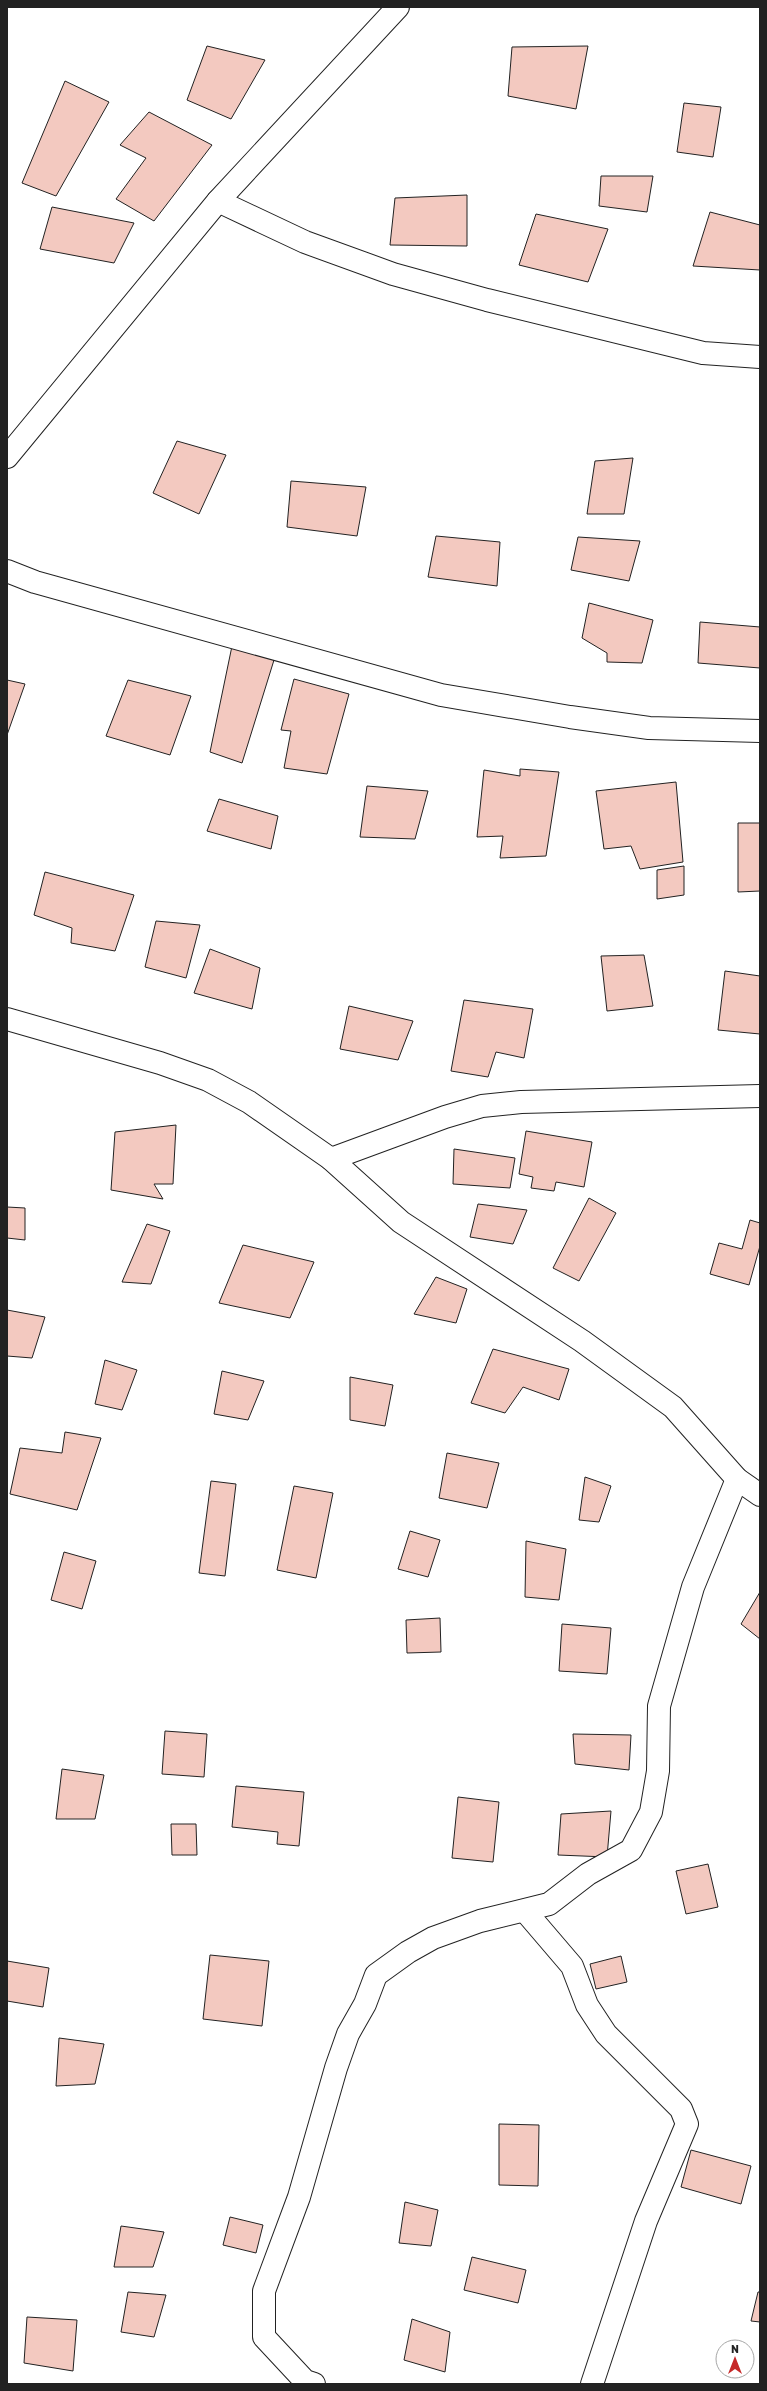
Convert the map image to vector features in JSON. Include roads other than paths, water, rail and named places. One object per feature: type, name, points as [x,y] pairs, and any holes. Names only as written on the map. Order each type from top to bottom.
[{"type":"street","points":[[7,457],[218,201],[398,7]]},
{"type":"street","points":[[218,201],[305,242],[400,276],[487,300],[703,352],[760,357]]},
{"type":"street","points":[[7,570],[35,582],[441,695],[570,717],[649,728],[760,731]]},
{"type":"street","points":[[7,1019],[160,1063],[208,1080],[249,1102],[331,1159],[401,1222],[582,1341],[673,1407],[737,1479],[760,1495]]},
{"type":"street","points":[[331,1159],[426,1123],[482,1106],[521,1102],[760,1096]]},
{"type":"street","points":[[314,2384],[305,2381],[264,2337],[264,2291],[299,2197],[336,2068],[348,2034],[365,2004],[376,1975],[408,1952],[433,1938],[480,1921],[525,1911],[548,1904],[588,1874],[631,1850],[651,1812],[658,1771],[659,1706],[693,1587],[737,1479]]},
{"type":"street","points":[[525,1911],[572,1966],[587,2005],[606,2034],[681,2110],[687,2124],[646,2222],[592,2384]]}]
